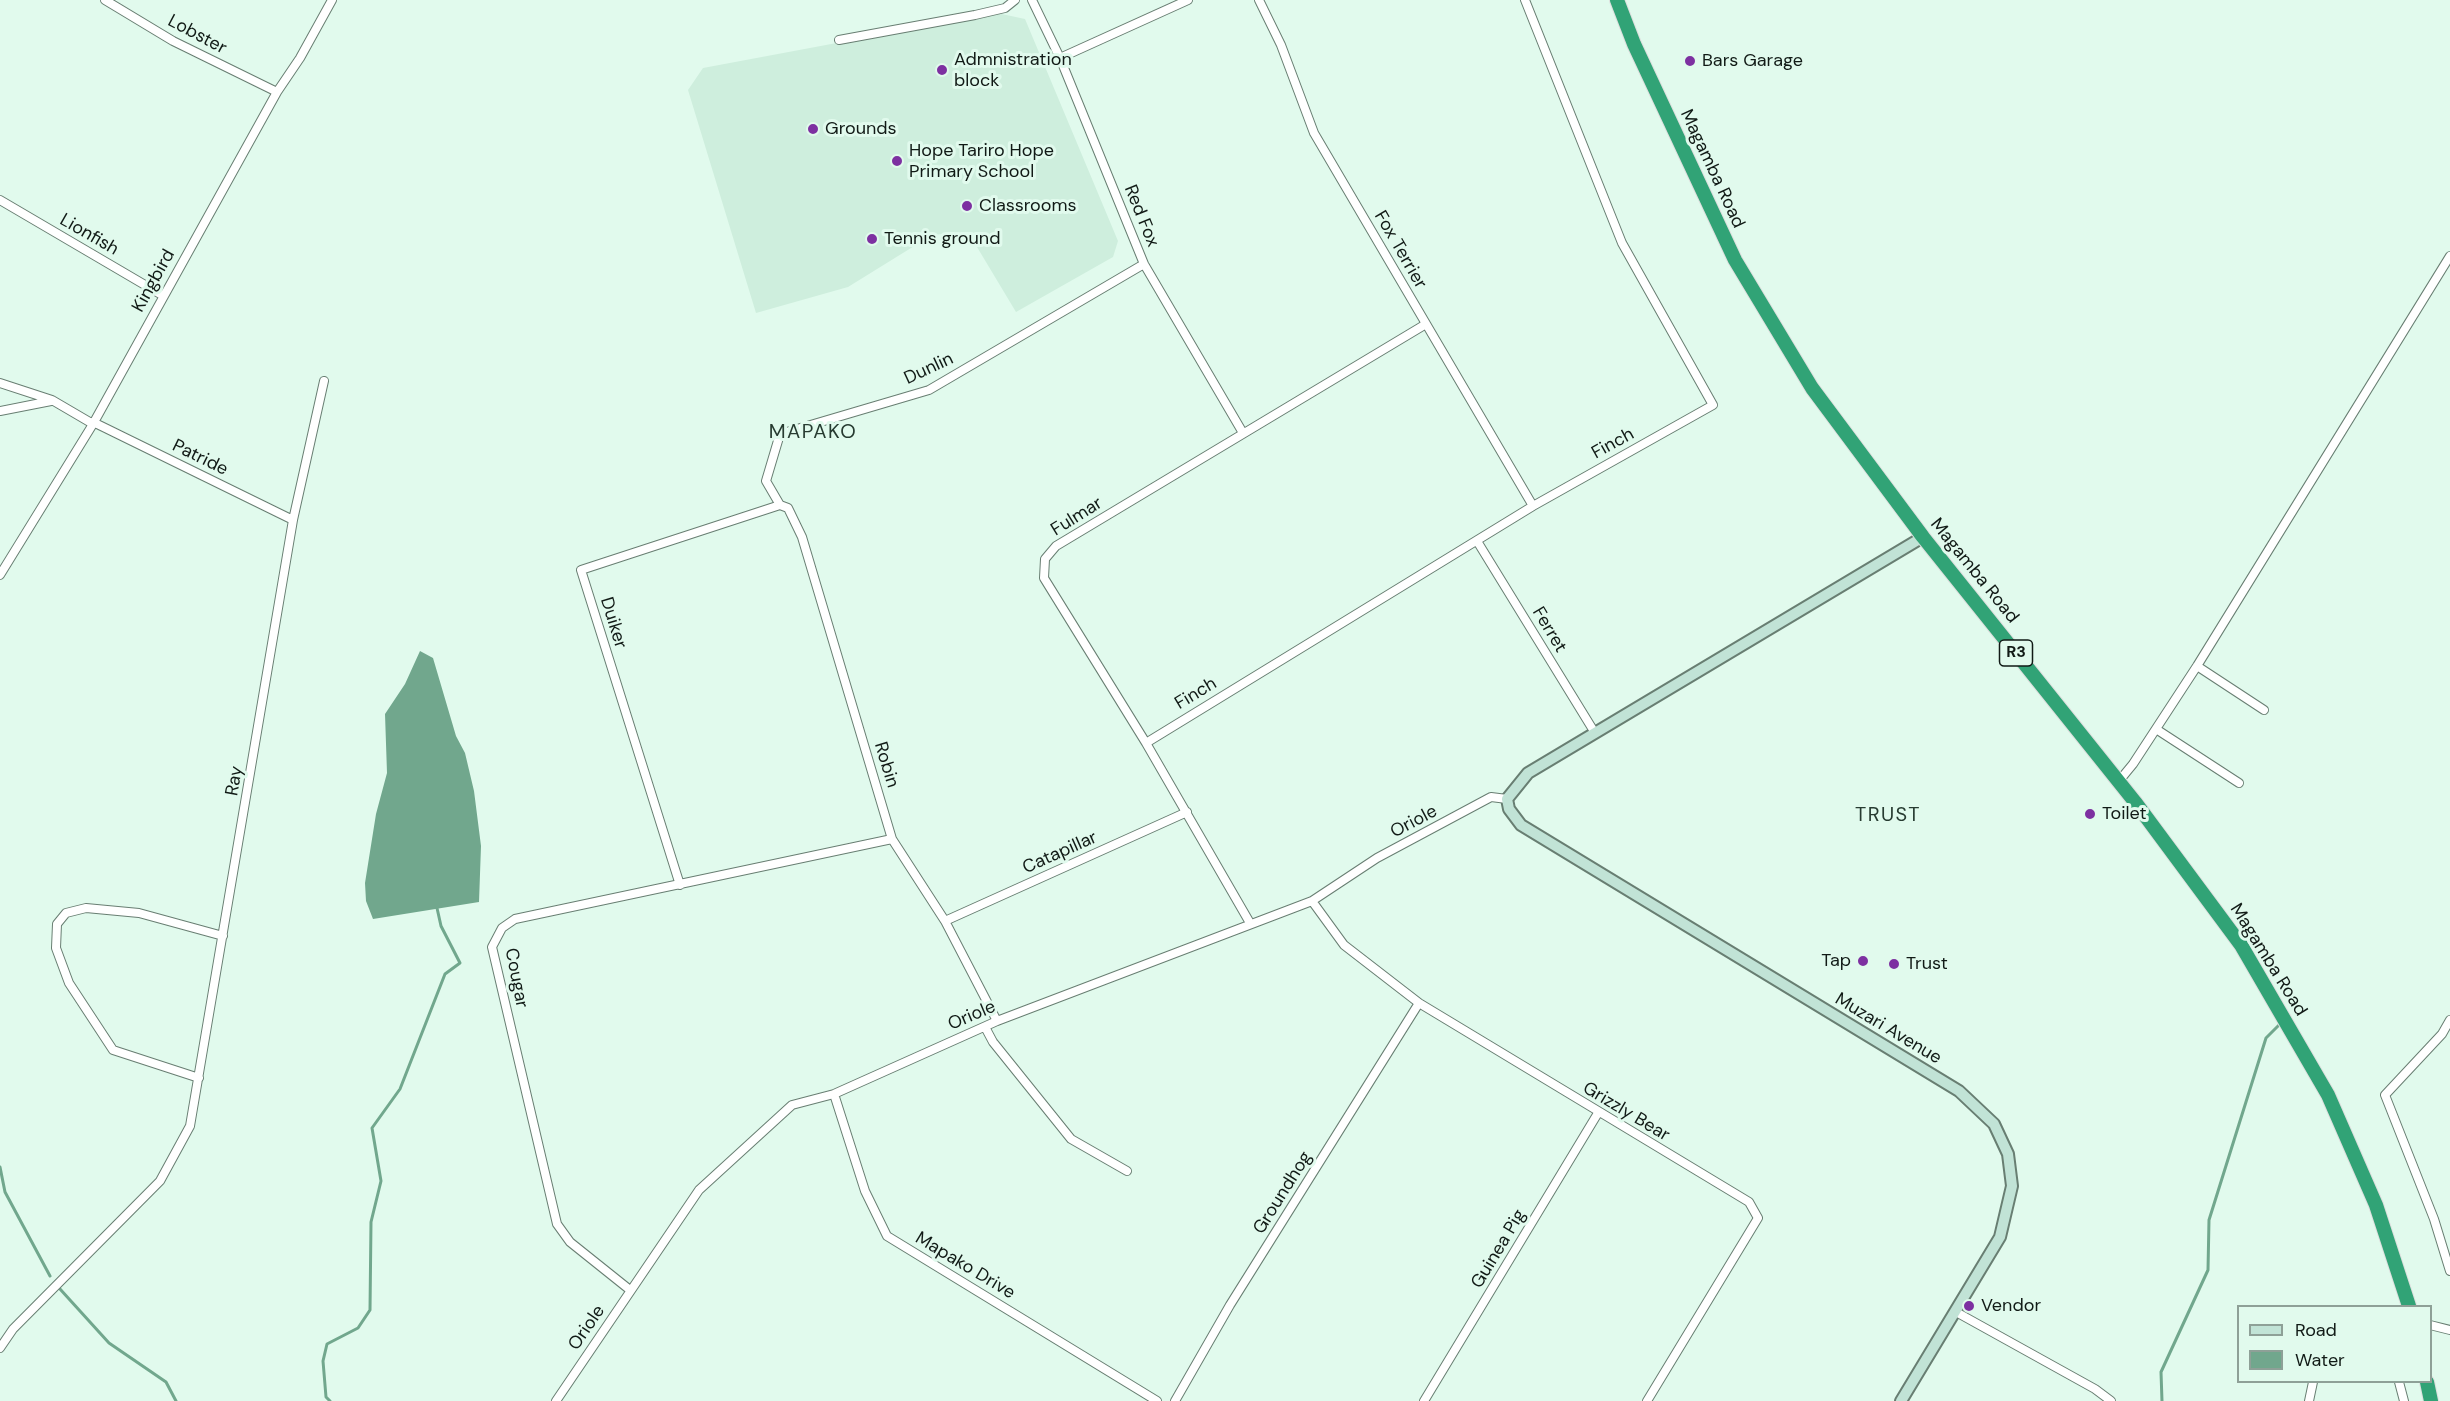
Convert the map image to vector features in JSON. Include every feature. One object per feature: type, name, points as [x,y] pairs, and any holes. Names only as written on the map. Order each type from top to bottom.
[{"type":"highway","name":"Magamba Road","points":[[1617,0],[1634,44],[1735,260],[1812,388],[1923,537],[2119,781],[2241,945],[2328,1095],[2376,1204],[2409,1305]]},
{"type":"highway","points":[[2427,1383],[2431,1401]]},
{"type":"street","name":"Lobster","points":[[105,0],[173,40],[277,92]]},
{"type":"street","name":"Kingbird","points":[[0,576],[93,423],[162,295],[332,0]]},
{"type":"street","points":[[839,40],[975,15],[1005,8],[1015,0]]},
{"type":"street","name":"Red Fox","points":[[1032,0],[1060,58],[1144,264],[1243,433]]},
{"type":"street","points":[[1060,58],[1188,0]]},
{"type":"street","name":"Fox Terrier","points":[[1259,0],[1281,45],[1314,133],[1533,506]]},
{"type":"street","name":"Finch","points":[[1146,743],[1533,506],[1713,405],[1622,243],[1525,0]]},
{"type":"street","name":"Lionfish","points":[[0,200],[162,295]]},
{"type":"street","points":[[2119,781],[2198,666],[2450,256]]},
{"type":"street","name":"Dunlin","points":[[780,505],[766,481],[780,434],[929,390],[1144,264]]},
{"type":"street","name":"Fulmar","points":[[1250,923],[1146,743],[1044,578],[1045,559],[1056,546],[1426,324]]},
{"type":"street","name":"Ray","points":[[0,1347],[13,1329],[160,1181],[190,1126],[294,520],[324,381]]},
{"type":"street","name":"Patride","points":[[0,383],[52,400],[93,423],[294,520]]},
{"type":"street","points":[[0,411],[52,400]]},
{"type":"street","name":"Robin","points":[[780,505],[788,508],[802,537],[892,839],[945,921],[997,1021]]},
{"type":"street","name":"Duiker","points":[[680,885],[580,570],[780,505]]},
{"type":"street","points":[[1507,799],[1528,773],[1923,537]]},
{"type":"street","name":"Ferret","points":[[1477,541],[1594,734]]},
{"type":"street","points":[[2198,666],[2264,710]]},
{"type":"street","points":[[2156,729],[2239,783]]},
{"type":"street","name":"Oriole","points":[[556,1401],[699,1190],[792,1105],[834,1094],[997,1021],[1312,901],[1377,858],[1491,797],[1507,799]]},
{"type":"street","name":"Muzari Avenue","points":[[1507,799],[1509,809],[1521,825],[1959,1091],[1994,1124],[2008,1154],[2012,1186],[2000,1237],[1901,1401]]},
{"type":"street","name":"Catapillar","points":[[945,921],[1186,812]]},
{"type":"street","name":"Cougar","points":[[630,1290],[570,1242],[557,1224],[492,947],[502,928],[515,919],[892,839]]},
{"type":"street","name":"Grizzly Bear","points":[[1312,901],[1344,945],[1419,1004],[1749,1202],[1758,1218],[1647,1401]]},
{"type":"street","points":[[199,1078],[113,1050],[69,983],[56,948],[57,924],[66,914],[86,908],[140,913],[223,936]]},
{"type":"street","name":"Groundhog","points":[[1175,1401],[1230,1305],[1419,1004]]},
{"type":"street","points":[[2450,1020],[2442,1034],[2385,1095],[2434,1219],[2450,1271]]},
{"type":"street","points":[[985,1027],[993,1042],[1071,1139],[1127,1171]]},
{"type":"street","name":"Mapako Drive","points":[[834,1094],[865,1191],[888,1236],[1157,1401]]},
{"type":"street","name":"Guinea Pig","points":[[1424,1401],[1599,1113]]},
{"type":"street","points":[[1956,1312],[2096,1389],[2111,1401]]},
{"type":"street","points":[[2432,1326],[2450,1330]]},
{"type":"street","points":[[2309,1401],[2313,1383]]},
{"type":"street","points":[[2399,1383],[2404,1401]]},
{"type":"shaded area","name":"Hope Tariro Hope Primary School","points":[[997,13],[1025,19],[1118,241],[1113,257],[1016,312],[968,232],[932,235],[848,287],[756,313],[688,90],[703,68]]},
{"type":"water","points":[[420,651],[433,658],[456,736],[465,753],[474,791],[481,846],[479,902],[373,919],[366,901],[365,883],[376,814],[387,773],[385,714],[405,684]]},
{"type":"waterway","points":[[330,1401],[326,1397],[323,1361],[327,1344],[358,1328],[370,1310],[371,1222],[381,1181],[372,1128],[400,1089],[445,974],[460,963],[441,926],[437,908]]},
{"type":"waterway","points":[[2162,1401],[2161,1372],[2208,1270],[2209,1220],[2266,1038],[2279,1025]]},
{"type":"waterway","points":[[0,1167],[5,1192],[50,1276]]},
{"type":"waterway","points":[[60,1289],[109,1343],[166,1382],[176,1401]]},
{"type":"place","name":"Bars Garage","points":[[1690,61]]},
{"type":"place","name":"Admnistration block","points":[[942,70]]},
{"type":"place","name":"Grounds","points":[[813,129]]},
{"type":"place","name":"Hope Tariro Hope Primary School","points":[[897,161]]},
{"type":"place","name":"Classrooms","points":[[967,206]]},
{"type":"place","name":"Tennis ground","points":[[872,239]]},
{"type":"place","name":"Toilet","points":[[2090,814]]},
{"type":"place","name":"Tap","points":[[1863,961]]},
{"type":"place","name":"Trust","points":[[1894,964]]},
{"type":"place","name":"Vendor","points":[[1969,1306]]},
{"type":"district","name":"MAPAKO","points":[[813,433]]},
{"type":"district","name":"TRUST","points":[[1888,816]]}]
